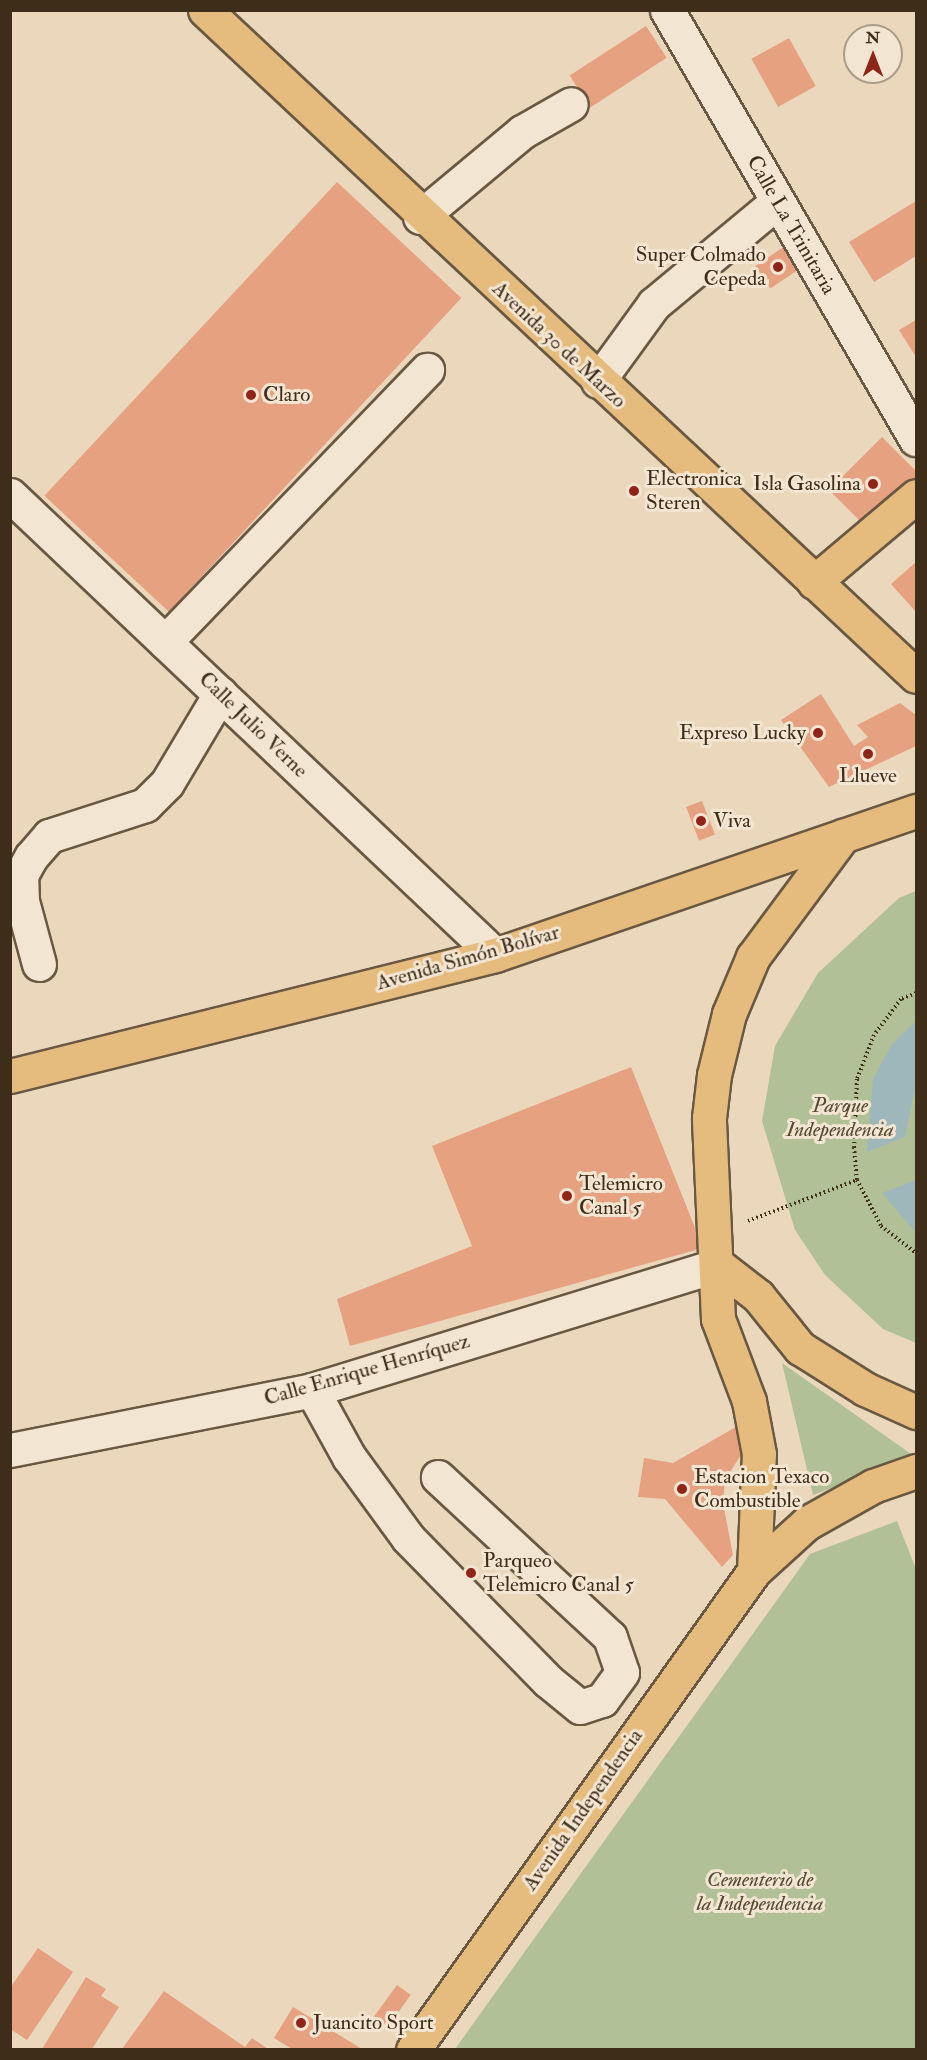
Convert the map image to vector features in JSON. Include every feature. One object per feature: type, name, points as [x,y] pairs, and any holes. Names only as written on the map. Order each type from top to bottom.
[{"type":"main road","name":"Avenida 30 de Marzo","points":[[218,15],[420,217],[916,676]]},
{"type":"main road","points":[[814,582],[916,496]]},
{"type":"main road","name":"Avenida Simón Bolívar","points":[[10,1076],[495,955],[916,811]]},
{"type":"main road","points":[[754,1571],[759,1454],[749,1401],[718,1319],[718,1265],[709,1118],[729,1014],[753,957],[843,836]]},
{"type":"main road","points":[[718,1265],[758,1296],[800,1348],[865,1389],[916,1412]]},
{"type":"main road","name":"Avenida Independencia","points":[[413,2049],[754,1571],[807,1523],[873,1486],[916,1471]]},
{"type":"street","name":"Calle La Trinitaria","points":[[666,10],[916,439]]},
{"type":"street","points":[[420,217],[522,132],[571,104]]},
{"type":"street","points":[[598,381],[654,304],[777,202]]},
{"type":"street","points":[[165,642],[428,370]]},
{"type":"street","name":"Calle Julio Verne","points":[[10,495],[495,955]]},
{"type":"street","points":[[39,964],[22,901],[21,875],[31,857],[49,836],[145,805],[167,783],[220,694]]},
{"type":"street","name":"Calle Enrique Henríquez","points":[[10,1450],[312,1390],[718,1265]]},
{"type":"street","points":[[312,1390],[349,1457],[408,1538],[548,1681],[580,1707],[602,1700],[622,1672],[610,1637],[438,1477]]},
{"type":"path","points":[[916,993],[901,999],[874,1035],[857,1079],[857,1180],[881,1226],[916,1253]]},
{"type":"path","points":[[716,1233],[857,1180]]},
{"type":"green space","name":"Parque Independencia","points":[[916,891],[916,1343],[883,1329],[825,1275],[795,1230],[762,1121],[775,1046],[818,973],[899,898]]},
{"type":"green space","points":[[782,1363],[914,1456],[813,1495]]},
{"type":"green space","name":"Cementerio de la Independencia","points":[[897,1521],[916,1569],[916,2049],[455,2049],[810,1554]]},
{"type":"water","points":[[916,1021],[916,1084],[905,1137],[867,1152],[873,1079],[892,1044]]},
{"type":"water","points":[[916,1180],[916,1233],[882,1193]]},
{"type":"building","points":[[646,26],[667,58],[590,107],[570,76]]},
{"type":"building","points":[[789,38],[816,86],[778,107],[751,59]]},
{"type":"building","name":"Claro","points":[[337,182],[461,298],[169,612],[44,496]]},
{"type":"building","points":[[916,201],[916,256],[874,282],[849,242]]},
{"type":"building","name":"Super Colmado Cepeda","points":[[785,246],[800,268],[770,289],[755,266]]},
{"type":"building","points":[[916,320],[916,357],[899,330]]},
{"type":"building","name":"Isla Gasolina","points":[[882,437],[916,471],[916,478],[867,528],[829,490]]},
{"type":"building","points":[[916,562],[916,612],[891,584]]},
{"type":"building","points":[[821,694],[854,746],[868,737],[857,725],[900,703],[916,715],[916,746],[829,787],[781,720]]},
{"type":"building","name":"Viva","points":[[702,801],[715,835],[699,841],[686,807]]},
{"type":"building","name":"Telemicro Canal 5","points":[[631,1067],[703,1248],[350,1346],[337,1299],[472,1246],[432,1146]]},
{"type":"building","name":"Estacion Texaco Combustible","points":[[748,1420],[753,1436],[725,1480],[723,1503],[733,1555],[722,1567],[665,1499],[638,1497],[644,1458],[673,1463]]},
{"type":"building","points":[[38,1948],[73,1972],[27,2040],[10,2029],[10,1988]]},
{"type":"building","points":[[86,1977],[106,1989],[101,1996],[119,2007],[92,2049],[42,2049]]},
{"type":"building","points":[[397,1985],[411,1995],[388,2027],[374,2017]]},
{"type":"building","points":[[164,1991],[245,2047],[252,2038],[268,2049],[122,2049]]},
{"type":"building","name":"Juancito Sport","points":[[293,2007],[362,2049],[292,2049],[274,2038]]},
{"type":"place","name":"Super Colmado Cepeda","points":[[778,267]]},
{"type":"place","name":"Claro","points":[[251,395]]},
{"type":"place","name":"Isla Gasolina","points":[[873,484]]},
{"type":"place","name":"Electronica Steren","points":[[634,491]]},
{"type":"place","name":"Expreso Lucky","points":[[818,733]]},
{"type":"place","name":"Llueve","points":[[868,754]]},
{"type":"place","name":"Viva","points":[[701,821]]},
{"type":"place","name":"Telemicro Canal 5","points":[[567,1196]]},
{"type":"place","name":"Estacion Texaco Combustible","points":[[682,1489]]},
{"type":"place","name":"Parqueo Telemicro Canal 5","points":[[471,1573]]},
{"type":"place","name":"Juancito Sport","points":[[301,2023]]}]
